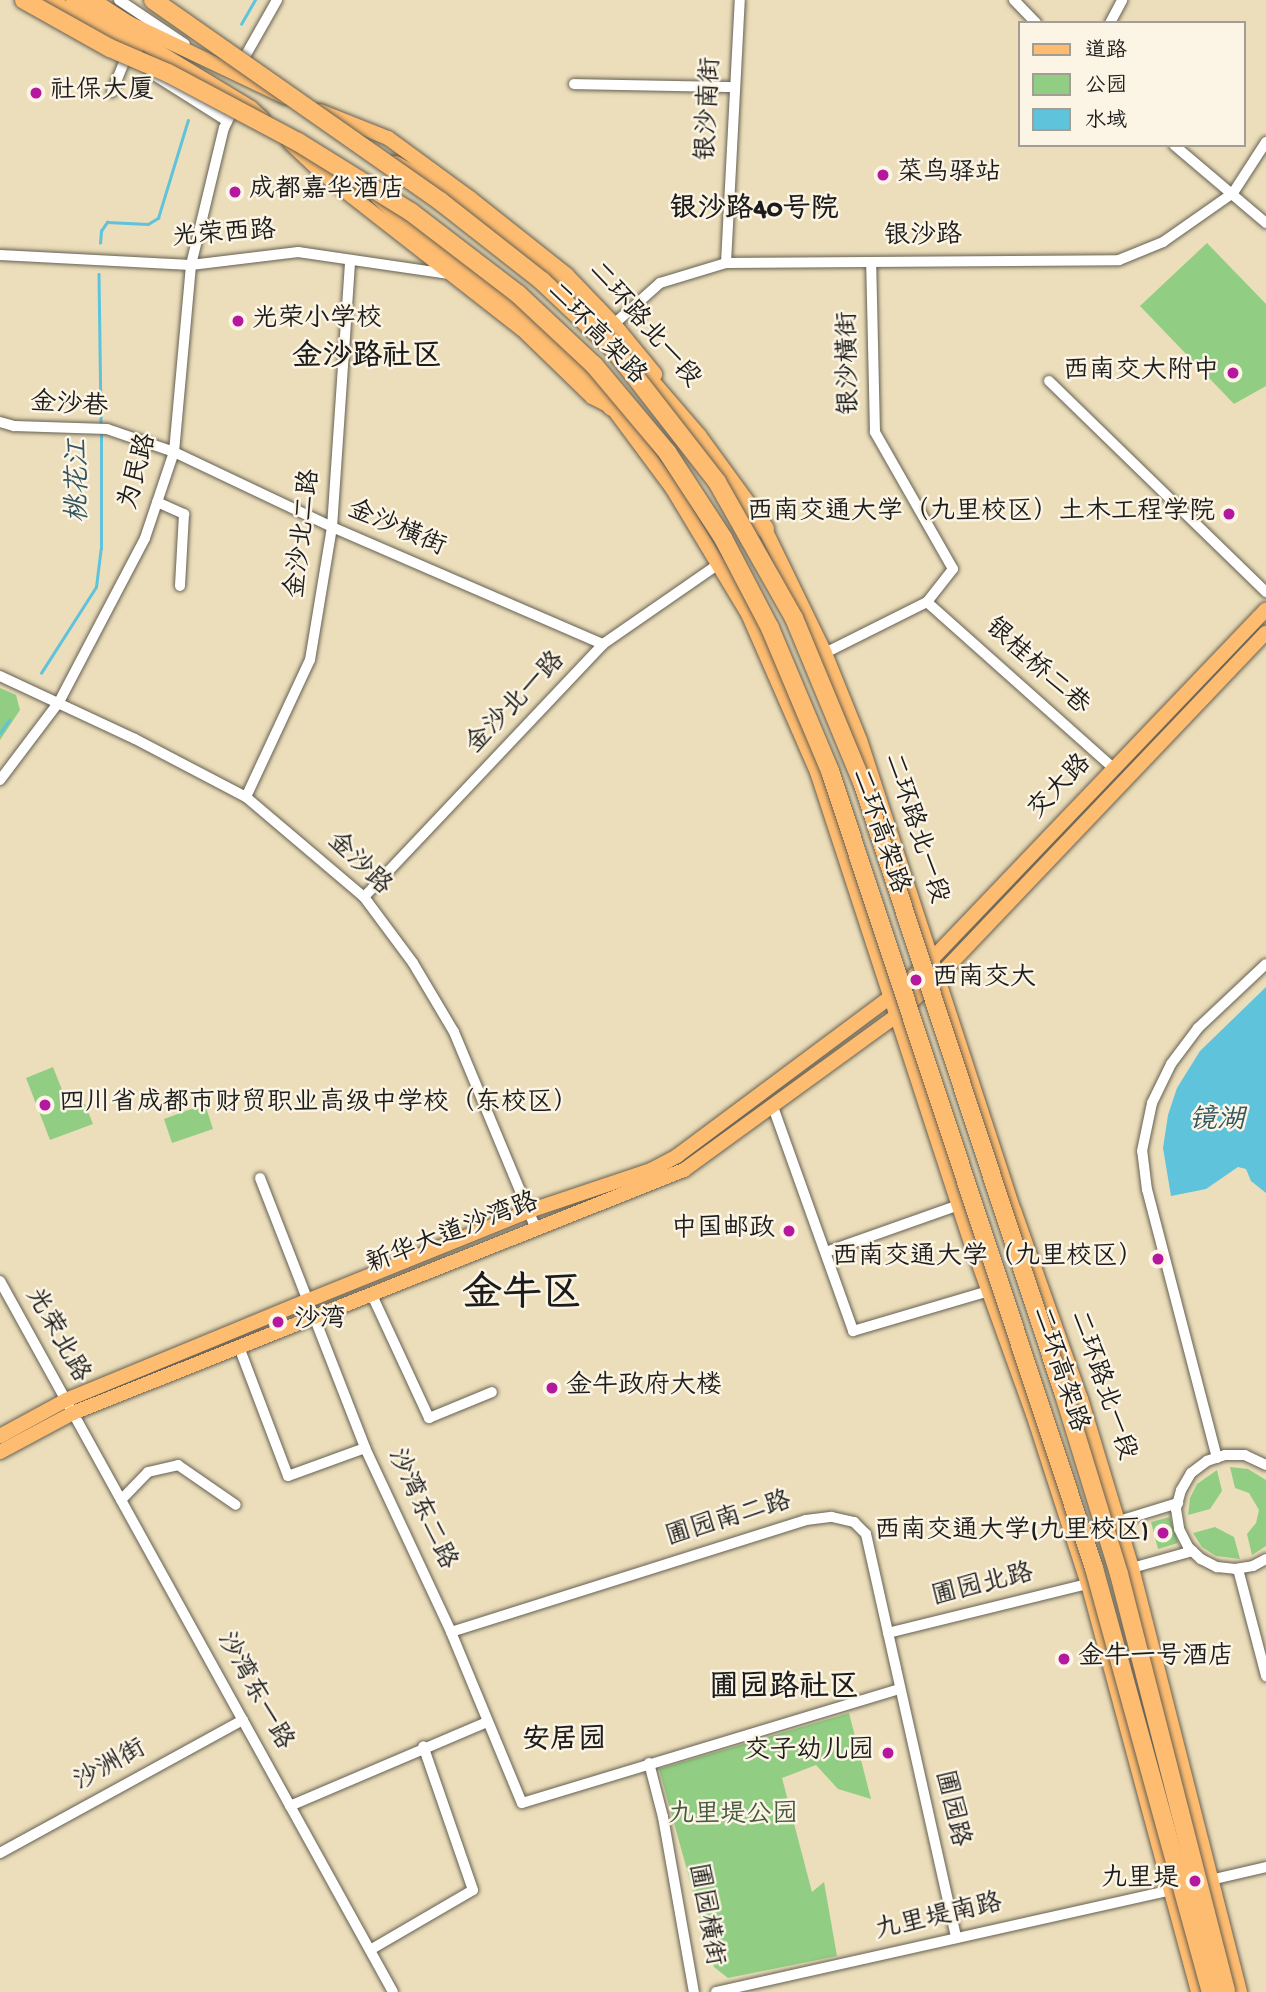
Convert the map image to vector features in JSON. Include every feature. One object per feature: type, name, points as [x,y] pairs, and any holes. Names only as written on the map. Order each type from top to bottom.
[{"type":"highway","points":[[23,0],[141,64],[169,73]]},
{"type":"highway","name":"二环高架路","points":[[47,0],[169,73],[365,181],[411,212],[517,294],[594,365],[667,452],[723,538],[770,628],[830,771],[1048,1423],[1098,1581],[1212,1992]]},
{"type":"highway","name":"二环高架路","points":[[153,0],[376,156],[542,281],[612,347],[718,482],[794,618],[863,782],[1068,1408],[1118,1574],[1226,1992]]},
{"type":"highway","points":[[376,156],[417,174],[448,194],[588,309],[698,437],[765,529]]},
{"type":"highway","points":[[365,181],[399,216],[531,324],[570,360],[612,407]]},
{"type":"main road","name":"二环路北一段","points":[[73,0],[127,27],[236,73],[263,89],[388,138],[470,198],[567,275],[614,324],[706,436],[744,491],[825,653],[875,783],[936,979],[1081,1399],[1132,1568],[1240,1992]]},
{"type":"main road","name":"二环路北一段","points":[[93,0],[127,27],[251,108],[322,173],[522,329],[592,397],[612,407],[673,488],[720,563],[748,614],[817,772],[959,1205],[1088,1584],[1198,1992]]},
{"type":"main road","name":"交大路","points":[[890,997],[930,961],[1266,610]]},
{"type":"main road","name":"交大路","points":[[896,1016],[936,979],[1266,633]]},
{"type":"main road","name":"新华大道沙湾路","points":[[0,1436],[309,1300],[529,1211],[651,1170],[677,1156],[890,997]]},
{"type":"main road","name":"新华大道沙湾路","points":[[0,1451],[69,1407],[239,1346],[684,1170],[896,1016]]},
{"type":"street","points":[[33,0],[227,121]]},
{"type":"street","points":[[119,0],[207,61]]},
{"type":"street","points":[[236,73],[276,0]]},
{"type":"street","name":"银沙南街","points":[[726,263],[740,0]]},
{"type":"street","points":[[1014,0],[1034,21]]},
{"type":"street","points":[[1111,21],[1122,0]]},
{"type":"street","points":[[112,92],[126,58]]},
{"type":"street","points":[[574,84],[736,87]]},
{"type":"street","name":"为民路","points":[[0,780],[59,702],[145,538],[174,452],[191,265],[227,121],[238,99]]},
{"type":"street","points":[[1233,193],[1266,142]]},
{"type":"street","points":[[1176,147],[1266,223]]},
{"type":"street","name":"银沙路","points":[[614,324],[660,283],[726,263],[1119,260],[1163,242],[1233,193]]},
{"type":"street","name":"光荣西路","points":[[0,255],[191,265],[298,253],[449,274]]},
{"type":"street","name":"金沙北二路","points":[[246,797],[310,660],[332,527],[350,262]]},
{"type":"street","name":"银沙横街","points":[[871,262],[875,432],[953,569],[928,602]]},
{"type":"street","points":[[1049,381],[1266,592]]},
{"type":"street","name":"金沙巷","points":[[0,422],[14,426],[107,429],[174,452]]},
{"type":"street","name":"金沙横街","points":[[174,452],[332,527],[603,644]]},
{"type":"street","points":[[157,502],[184,514],[180,586]]},
{"type":"street","name":"金沙北一路","points":[[364,897],[603,644],[720,563]]},
{"type":"street","points":[[825,653],[928,602]]},
{"type":"street","name":"银桂桥二巷","points":[[928,602],[1113,768]]},
{"type":"street","name":"金沙路","points":[[0,676],[59,702],[246,797],[364,897],[413,963],[454,1032],[536,1228]]},
{"type":"street","points":[[1217,1458],[1147,1190],[1142,1151],[1152,1103],[1171,1064],[1198,1028],[1266,964]]},
{"type":"street","points":[[773,1107],[853,1331],[989,1291]]},
{"type":"street","name":"沙湾东二路","points":[[260,1178],[316,1316],[365,1448],[451,1632],[522,1803],[649,1763]]},
{"type":"street","points":[[826,1252],[959,1205]]},
{"type":"street","name":"光荣北路","points":[[0,1282],[4,1296],[69,1407]]},
{"type":"street","points":[[371,1293],[429,1418],[492,1392]]},
{"type":"street","points":[[239,1346],[288,1476],[365,1448]]},
{"type":"street","name":"沙湾东一路","points":[[69,1407],[393,1992]]},
{"type":"street","points":[[1266,1465],[1245,1455],[1207,1461],[1191,1473],[1181,1490],[1178,1503],[1179,1529],[1193,1551],[1217,1567],[1238,1569],[1266,1559]]},
{"type":"street","points":[[121,1500],[148,1472],[178,1465],[236,1505]]},
{"type":"street","points":[[1119,1521],[1178,1503]]},
{"type":"street","name":"圃园南二路","points":[[451,1632],[806,1520],[832,1517],[854,1522],[866,1534],[901,1689]]},
{"type":"street","points":[[1132,1568],[1193,1551]]},
{"type":"street","points":[[1238,1569],[1266,1676]]},
{"type":"street","name":"圃园北路","points":[[888,1633],[1088,1584]]},
{"type":"street","points":[[649,1763],[901,1689]]},
{"type":"street","name":"圃园路","points":[[901,1689],[956,1938]]},
{"type":"street","name":"沙洲街","points":[[0,1853],[243,1720]]},
{"type":"street","points":[[290,1806],[423,1746],[487,1722]]},
{"type":"street","points":[[370,1950],[473,1890],[423,1746]]},
{"type":"street","name":"圃园横街","points":[[649,1763],[663,1817],[694,1992]]},
{"type":"street","name":"九里堤南路","points":[[716,1992],[1172,1891],[1266,1867]]},
{"type":"green space","name":"西南交大附中","points":[[1207,243],[1266,304],[1266,386],[1234,404],[1140,306]]},
{"type":"green space","points":[[0,688],[16,695],[20,710],[0,740]]},
{"type":"green space","points":[[53,1067],[70,1110],[85,1104],[93,1124],[50,1140],[26,1078]]},
{"type":"green space","points":[[205,1104],[213,1129],[172,1143],[164,1119]]},
{"type":"green space","points":[[1230,1467],[1248,1469],[1266,1480],[1266,1546],[1252,1555],[1247,1534],[1256,1523],[1259,1510],[1249,1493],[1235,1488]]},
{"type":"green space","points":[[1217,1470],[1222,1491],[1210,1509],[1188,1515],[1190,1498],[1197,1484]]},
{"type":"green space","points":[[1170,1517],[1178,1543],[1158,1549],[1151,1522]]},
{"type":"green space","points":[[1215,1527],[1234,1537],[1240,1559],[1216,1556],[1202,1547],[1193,1533]]},
{"type":"green space","name":"九里堤公园","points":[[849,1713],[871,1799],[838,1789],[816,1765],[782,1778],[812,1892],[824,1882],[837,1956],[728,1978],[714,1967],[659,1769]]},
{"type":"water","name":"镜湖","points":[[1266,987],[1266,1193],[1251,1181],[1246,1169],[1238,1167],[1206,1189],[1171,1196],[1163,1148],[1168,1115],[1177,1088],[1200,1051]]},
{"type":"waterway","name":"桃花江","points":[[241,24],[255,0]]},
{"type":"waterway","name":"桃花江","points":[[100,243],[101,231],[107,222],[148,224],[158,218],[188,120]]},
{"type":"waterway","name":"桃花江","points":[[99,274],[101,424]]},
{"type":"waterway","name":"桃花江","points":[[41,673],[96,587],[101,549],[101,431]]},
{"type":"waterway","name":"桃花江","points":[[0,733],[9,720]]},
{"type":"place","name":"社保大厦","points":[[36,93]]},
{"type":"place","name":"菜鸟驿站","points":[[883,175]]},
{"type":"place","name":"成都嘉华酒店","points":[[235,192]]},
{"type":"place","name":"光荣小学校","points":[[238,321]]},
{"type":"place","name":"西南交大附中","points":[[1233,373]]},
{"type":"place","name":"西南交通大学（九里校区）土木工程学院","points":[[1229,514]]},
{"type":"place","name":"西南交大","points":[[916,980]]},
{"type":"place","name":"四川省成都市财贸职业高级中学校（东校区）","points":[[45,1105]]},
{"type":"place","name":"中国邮政","points":[[789,1231]]},
{"type":"place","name":"西南交通大学（九里校区）","points":[[1158,1259]]},
{"type":"place","name":"沙湾","points":[[278,1322]]},
{"type":"place","name":"金牛政府大楼","points":[[552,1388]]},
{"type":"place","name":"西南交通大学(九里校区)","points":[[1163,1533]]},
{"type":"place","name":"金牛一号酒店","points":[[1064,1659]]},
{"type":"place","name":"交子幼儿园","points":[[888,1753]]},
{"type":"place","name":"九里堤","points":[[1195,1881]]},
{"type":"district","name":"银沙路40号院","points":[[754,211]]},
{"type":"district","name":"金沙路社区","points":[[367,359]]},
{"type":"district","name":"金牛区","points":[[522,1297]]},
{"type":"district","name":"圃园路社区","points":[[784,1690]]},
{"type":"district","name":"安居园","points":[[564,1742]]}]
